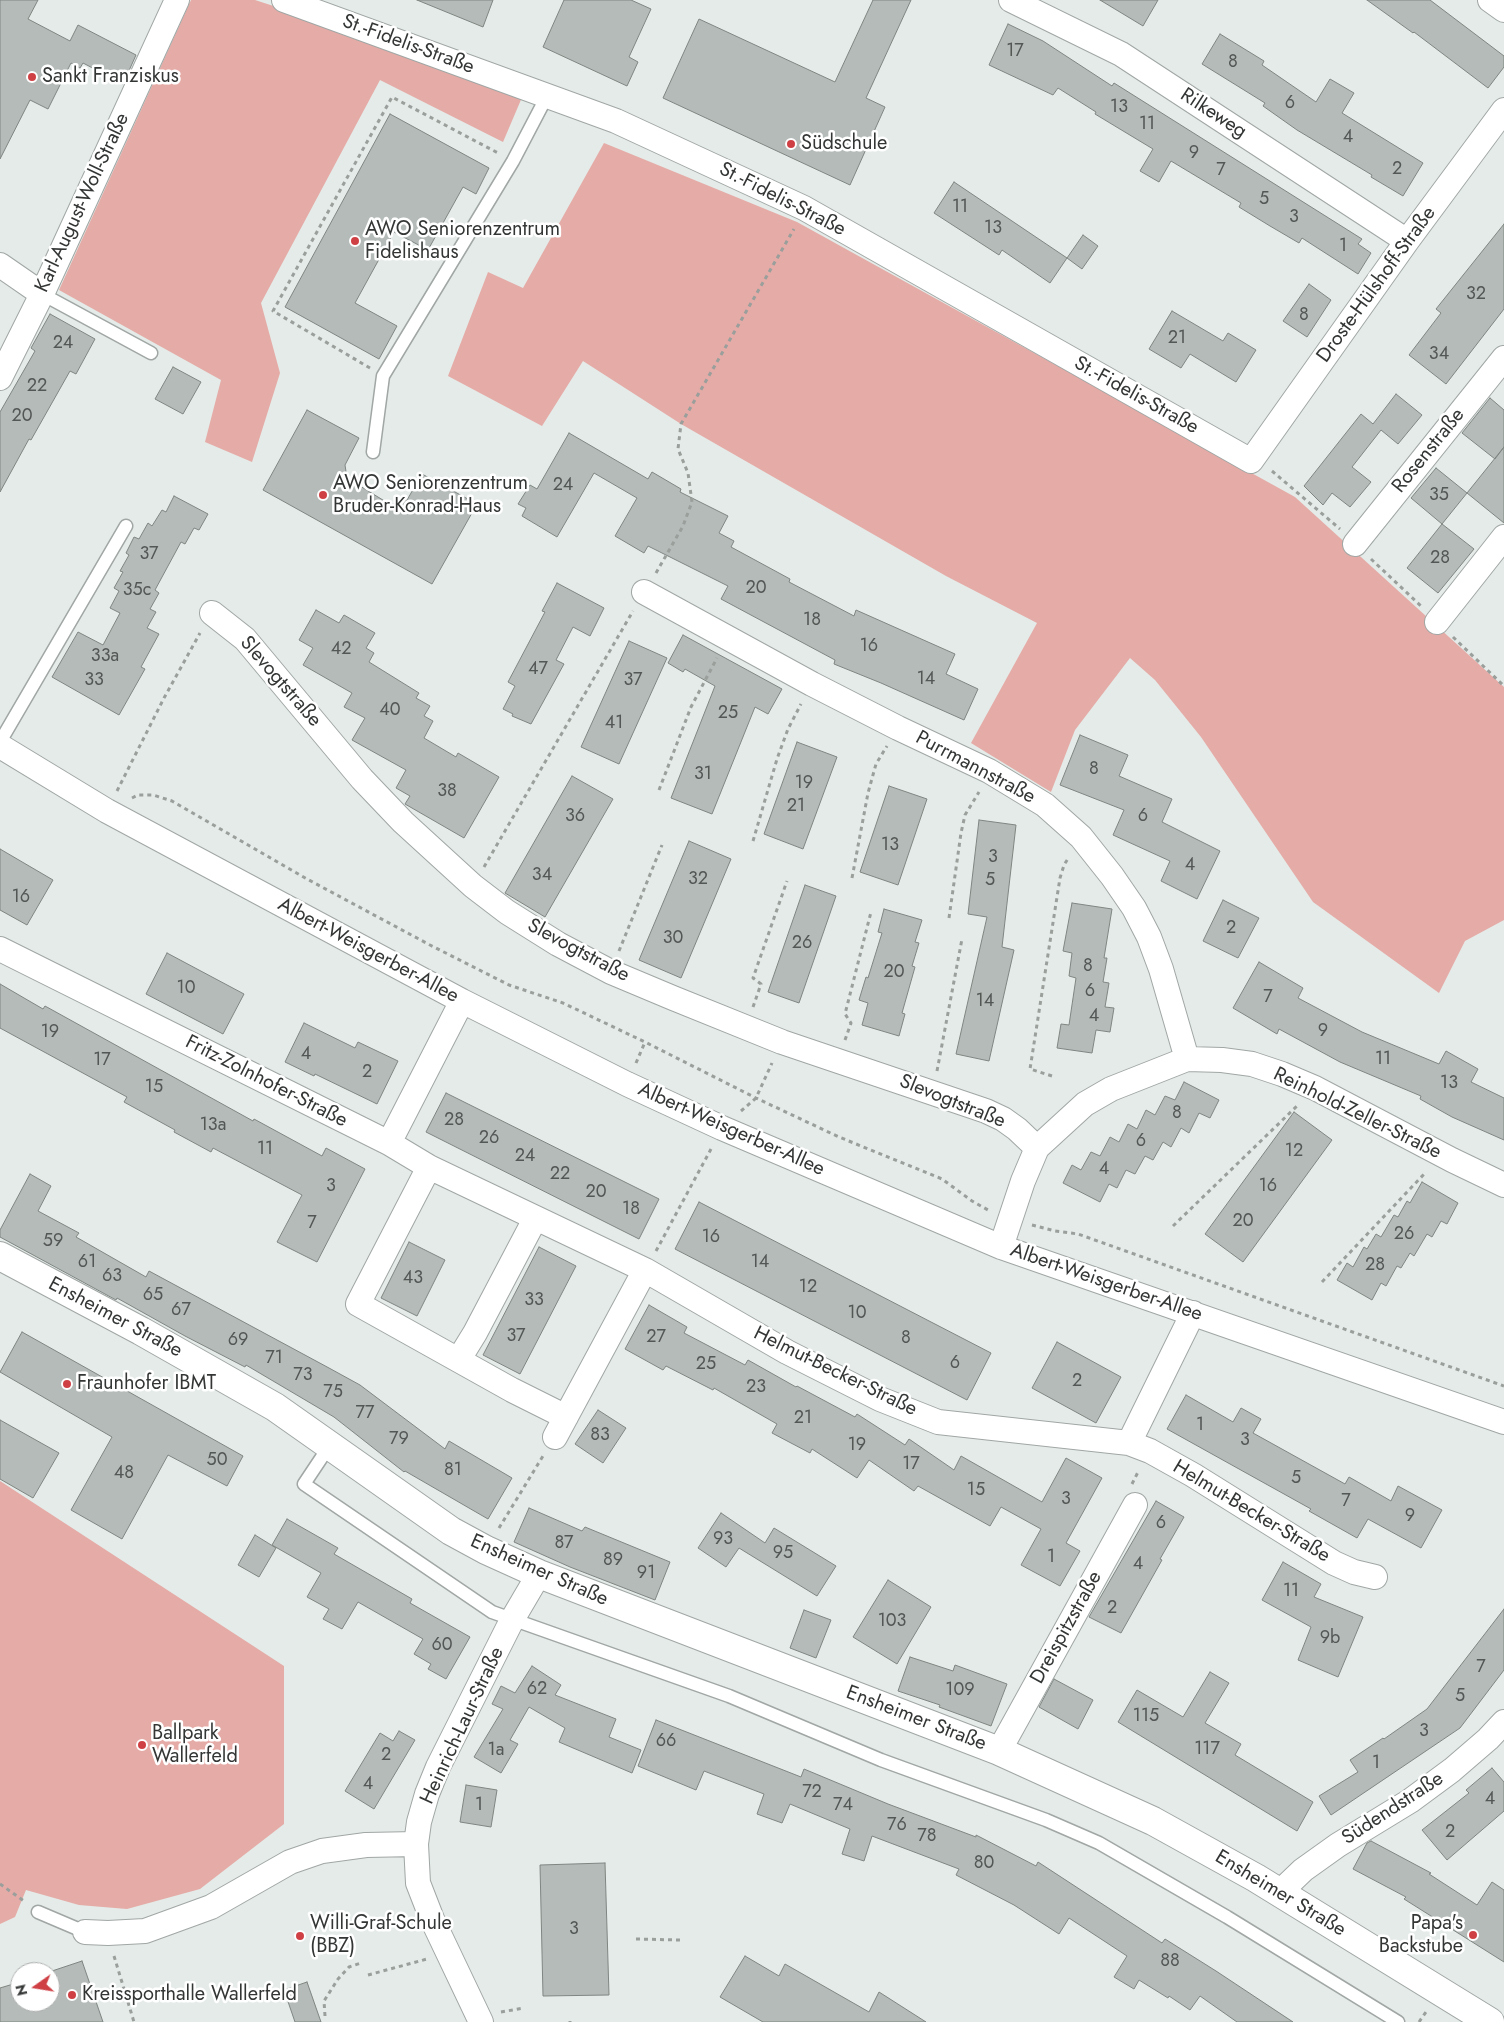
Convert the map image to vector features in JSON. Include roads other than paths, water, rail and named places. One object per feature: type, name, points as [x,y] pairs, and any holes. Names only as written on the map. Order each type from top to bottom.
[{"type":"main road","name":"Ensheimer Straße","points":[[0,1256],[141,1331],[275,1406],[451,1530],[486,1550],[539,1574],[999,1751],[1152,1821],[1279,1893],[1490,2022]]},
{"type":"street","name":"Karl-August-Woll-Straße","points":[[0,378],[42,294],[177,0]]},
{"type":"street","name":"St.-Fidelis-Straße","points":[[284,0],[616,121],[804,208],[1251,461]]},
{"type":"street","name":"Rilkeweg","points":[[1011,0],[1122,54],[1407,241]]},
{"type":"street","points":[[1490,0],[1504,10]]},
{"type":"street","name":"Droste-Hülshoff-Straße","points":[[1251,461],[1407,241],[1504,110]]},
{"type":"street","points":[[0,265],[42,294]]},
{"type":"street","name":"Rosenstraße","points":[[1355,544],[1504,358]]},
{"type":"street","points":[[1437,622],[1504,538]]},
{"type":"street","name":"Purrmannstraße","points":[[644,592],[812,684],[989,772],[1045,805],[1081,837],[1128,900],[1149,937],[1162,969],[1187,1059]]},
{"type":"street","name":"Slevogtstraße","points":[[212,613],[245,640],[362,779],[402,822],[473,886],[507,912],[558,944],[611,972],[782,1042],[932,1092],[1002,1119],[1017,1129],[1037,1148]]},
{"type":"street","name":"Albert-Weisgerber-Allee","points":[[0,744],[107,811],[462,1001],[626,1084],[722,1128],[1001,1247],[1504,1422]]},
{"type":"street","name":"Fritz-Zolnhofer-Straße","points":[[0,949],[389,1143]]},
{"type":"street","points":[[389,1143],[462,1001]]},
{"type":"street","name":"Reinhold-Zeller-Straße","points":[[1001,1247],[1023,1181],[1037,1148],[1085,1104],[1111,1088],[1187,1059],[1222,1060],[1252,1064],[1282,1074],[1315,1088],[1442,1155],[1504,1185]]},
{"type":"street","name":"Helmut-Becker-Straße","points":[[389,1143],[429,1167],[645,1270],[787,1352],[880,1399],[938,1422],[1129,1443],[1193,1475],[1334,1563],[1354,1572],[1374,1577]]},
{"type":"street","points":[[429,1167],[358,1304],[512,1390],[560,1427],[645,1270]]},
{"type":"street","points":[[459,1359],[536,1218]]},
{"type":"street","points":[[1129,1443],[1193,1313]]},
{"type":"street","name":"Dreispitzstraße","points":[[999,1751],[1135,1505]]},
{"type":"street","name":"Heinrich-Laur-Straße","points":[[481,2022],[448,1953],[418,1883],[416,1844],[419,1822],[427,1794],[438,1767],[512,1620],[539,1574]]},
{"type":"street","name":"Südendstraße","points":[[1279,1893],[1303,1870],[1410,1801],[1452,1770],[1504,1722]]},
{"type":"street","points":[[85,1932],[146,1931],[211,1907],[290,1862],[322,1851],[366,1845],[416,1844]]},
{"type":"lane","points":[[373,452],[383,376],[513,161],[547,96]]},
{"type":"lane","points":[[42,294],[151,353]]},
{"type":"lane","name":"Albert-Weisgerber-Allee","points":[[0,744],[126,526]]},
{"type":"lane","points":[[330,1445],[304,1484],[492,1612],[729,1696],[881,1760],[1046,1820],[1099,1843],[1227,1917],[1398,2022]]},
{"type":"lane","points":[[38,1912],[85,1932]]},
{"type":"place","name":"Sankt Franziskus","points":[[32,77]]},
{"type":"place","name":"Südschule","points":[[791,144]]},
{"type":"place","name":"AWO Seniorenzentrum Fidelishaus","points":[[355,241]]},
{"type":"place","name":"AWO Seniorenzentrum Bruder-Konrad-Haus","points":[[323,495]]},
{"type":"place","name":"Fraunhofer IBMT","points":[[67,1384]]},
{"type":"place","name":"Ballpark Wallerfeld","points":[[142,1745]]},
{"type":"place","name":"Papa's Backstube","points":[[1473,1935]]},
{"type":"place","name":"Willi-Graf-Schule (BBZ)","points":[[300,1936]]},
{"type":"place","name":"Kreissporthalle Wallerfeld","points":[[72,1995]]}]
